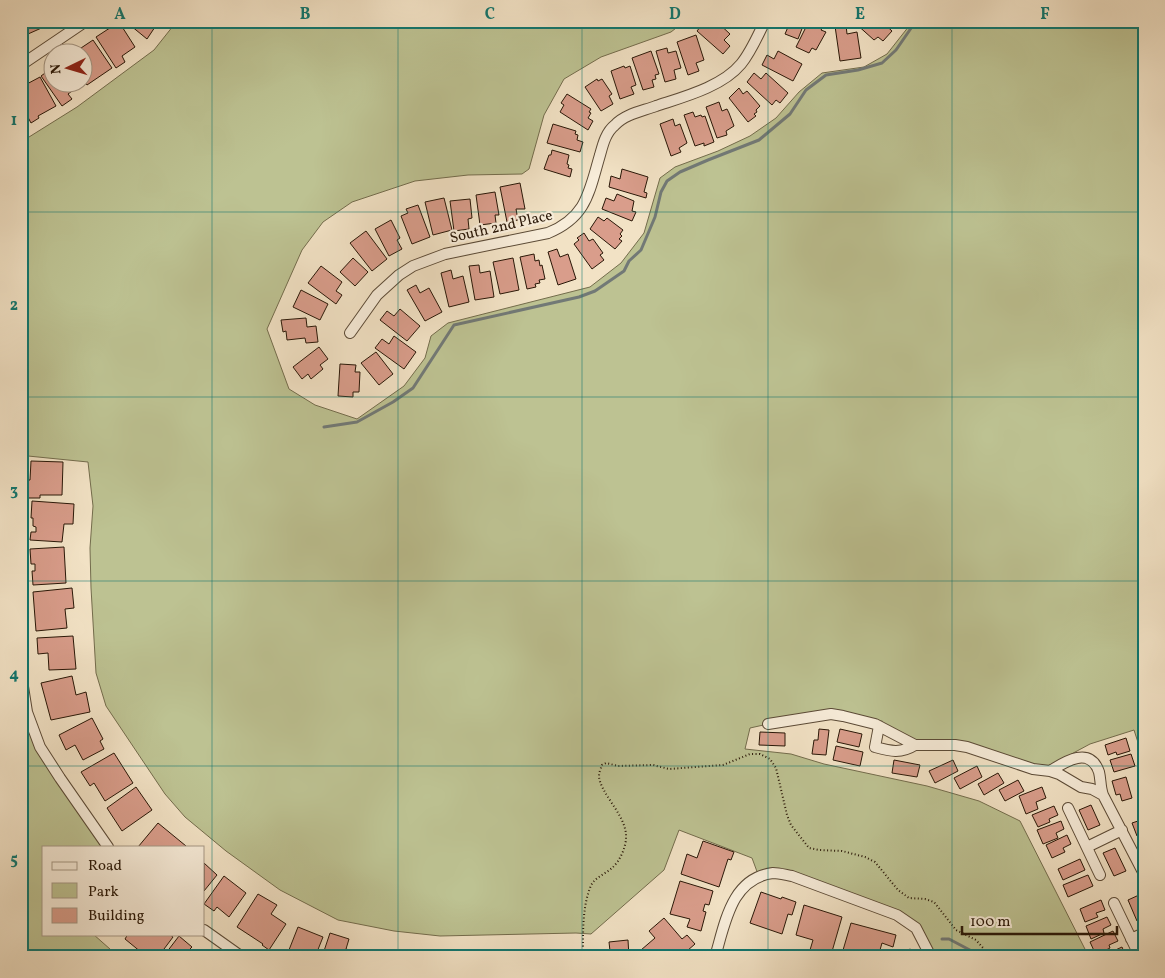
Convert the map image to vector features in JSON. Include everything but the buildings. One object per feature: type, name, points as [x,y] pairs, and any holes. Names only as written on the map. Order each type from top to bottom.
[{"type":"street","points":[[21,65],[86,21]]},
{"type":"street","name":"South 2nd Place","points":[[350,333],[377,295],[399,275],[414,266],[445,254],[548,233],[563,227],[574,219],[589,192],[608,132],[615,124],[626,117],[699,92],[726,77],[741,65],[765,21]]},
{"type":"street","points":[[21,674],[27,712],[40,746],[107,846]]},
{"type":"street","points":[[768,724],[831,714],[875,724],[915,745],[955,745],[967,747],[1033,769],[1050,771],[1081,787],[1092,789],[1103,795]]},
{"type":"street","points":[[879,726],[875,747],[893,752],[908,750],[915,745]]},
{"type":"street","points":[[1050,771],[1066,761],[1079,757],[1089,759],[1095,764],[1100,774],[1100,786],[1103,795],[1144,874]]},
{"type":"street","points":[[1068,808],[1100,875]]},
{"type":"street","points":[[1087,847],[1122,830]]},
{"type":"street","points":[[715,957],[731,906],[738,893],[747,883],[774,873],[792,876],[897,915],[916,928],[931,957]]},
{"type":"street","points":[[1114,903],[1140,957]]},
{"type":"street","points":[[205,931],[242,957]]},
{"type":"street","points":[[1131,939],[1144,933]]},
{"type":"path","points":[[936,21],[941,23],[942,21]]},
{"type":"path","points":[[1141,21],[1144,50]]},
{"type":"path","points":[[584,957],[583,937],[590,887],[597,878],[613,868],[624,852],[626,835],[613,802],[602,787],[599,775],[602,765],[606,763],[618,766],[652,764],[669,769],[722,765],[750,754],[760,754],[770,759],[776,768],[791,825],[809,848],[842,851],[865,857],[875,862],[898,890],[909,898],[925,898],[934,902],[956,930],[976,940],[991,957]]},
{"type":"green space","points":[[177,21],[685,21],[671,32],[601,57],[564,79],[544,115],[529,169],[522,174],[468,175],[415,181],[352,202],[323,222],[302,250],[267,329],[289,389],[315,405],[357,419],[404,386],[425,358],[431,336],[448,323],[590,287],[621,263],[644,233],[660,178],[675,167],[718,151],[750,136],[776,118],[799,92],[822,73],[864,67],[887,54],[913,21],[1144,21],[1144,761],[1134,730],[1090,744],[1051,765],[1033,769],[967,747],[915,745],[843,716],[768,724],[750,728],[745,749],[791,754],[824,764],[927,786],[979,801],[1020,821],[1089,957],[931,957],[916,928],[792,876],[759,877],[752,858],[679,830],[664,870],[591,934],[440,936],[394,931],[338,920],[280,890],[226,851],[185,817],[165,794],[106,706],[96,673],[90,548],[93,506],[88,462],[28,456],[21,469],[21,142],[77,107],[154,50]]},
{"type":"green space","points":[[21,694],[34,729],[107,846],[42,846],[42,936],[95,936],[119,957],[21,957]]},
{"type":"waterway","points":[[324,427],[357,422],[393,402],[413,388],[454,325],[579,297],[595,291],[624,271],[629,261],[641,250],[655,217],[661,192],[667,181],[680,172],[759,140],[790,114],[806,90],[826,75],[858,70],[882,63],[896,50],[916,21]]},
{"type":"waterway","points":[[942,939],[949,939],[983,957]]},
{"type":"waterway","points":[[901,957],[910,950]]}]
